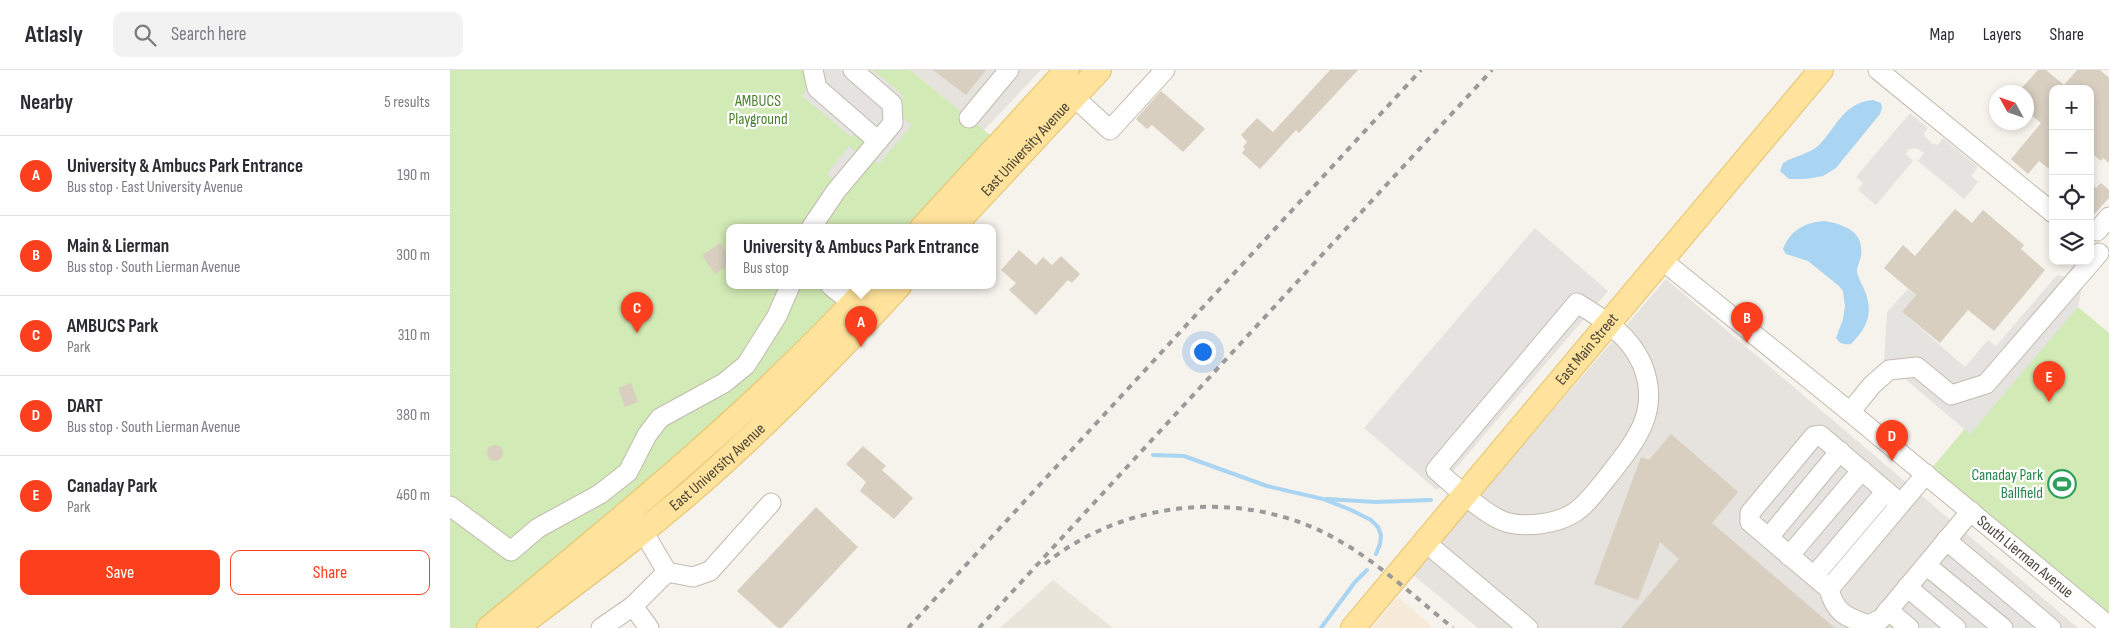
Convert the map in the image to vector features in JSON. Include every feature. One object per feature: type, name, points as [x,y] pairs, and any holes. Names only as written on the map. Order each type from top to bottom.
[{"type":"main road","name":"East University Avenue","points":[[926,224],[1067,70]]},
{"type":"main road","name":"East University Avenue","points":[[956,224],[1099,70]]},
{"type":"main road","name":"East Main Street","points":[[1353,628],[1822,70]]},
{"type":"main road","name":"East University Avenue","points":[[861,311],[868,289]]},
{"type":"main road","name":"East University Avenue","points":[[516,628],[635,523],[742,414],[861,311],[894,289]]},
{"type":"main road","name":"East University Avenue","points":[[489,628],[635,523]]},
{"type":"street","points":[[813,70],[817,88],[878,141]]},
{"type":"street","points":[[814,224],[836,191],[893,123],[892,104],[854,70]]},
{"type":"street","points":[[969,118],[1009,70]]},
{"type":"street","points":[[1074,97],[1110,130],[1165,70]]},
{"type":"street","points":[[1878,70],[2049,210]]},
{"type":"street","points":[[1850,412],[1872,385],[1889,370],[1917,367],[1951,395],[1986,384],[2101,241]]},
{"type":"street","name":"South Lierman Avenue","points":[[1662,260],[1926,474],[2109,626]]},
{"type":"street","points":[[450,506],[511,551],[538,528],[600,494],[628,472],[647,435],[660,418],[724,383],[746,365],[777,316],[789,289]]},
{"type":"street","points":[[835,289],[861,311]]},
{"type":"street","points":[[1577,302],[1610,323],[1631,345],[1642,365],[1649,395],[1648,410],[1638,437],[1585,505],[1572,515],[1555,521],[1538,524],[1509,523],[1465,494],[1436,470],[1577,302]]},
{"type":"street","points":[[1900,503],[1820,435],[1814,436],[1750,513],[1750,522],[1829,589],[1832,603],[1848,617],[1870,627],[1881,619],[1971,511]]},
{"type":"street","points":[[1769,537],[1840,451]]},
{"type":"street","points":[[1789,556],[1862,470]]},
{"type":"street","points":[[1829,589],[1926,474]]},
{"type":"street","points":[[1814,576],[1886,491]]},
{"type":"street","points":[[635,523],[667,572],[694,577],[710,571],[771,503]]},
{"type":"street","points":[[1946,540],[2051,628]]},
{"type":"street","points":[[1425,542],[1528,628]]},
{"type":"street","points":[[1926,565],[2003,628]]},
{"type":"street","points":[[602,628],[633,606],[667,572]]},
{"type":"street","points":[[1908,587],[1956,628]]},
{"type":"street","points":[[633,606],[649,628]]},
{"type":"street","points":[[1888,610],[1909,628]]},
{"type":"shaded area","points":[[804,70],[873,70],[904,96],[897,106],[903,118],[912,125],[879,164],[873,159],[846,189],[827,174],[849,146],[855,151],[860,150],[866,142],[858,129],[851,137],[802,96],[809,85]]},
{"type":"shaded area","points":[[910,70],[1041,70],[984,130]]},
{"type":"shaded area","points":[[1910,113],[1928,128],[1924,133],[1925,137],[1933,144],[1938,145],[1943,138],[1978,167],[1971,176],[1978,182],[1964,199],[1918,161],[1924,153],[1916,148],[1909,149],[1906,154],[1913,161],[1876,205],[1858,190],[1863,183],[1856,177]]},
{"type":"shaded area","points":[[1535,228],[1608,291],[1437,490],[1364,428]]},
{"type":"shaded area","points":[[2057,275],[2083,281],[2078,307],[1970,434],[1884,361],[1887,312],[1908,289],[1916,295],[1902,312],[1965,367],[1988,340],[1996,346]]},
{"type":"shaded area","points":[[1666,279],[2078,628],[1478,628],[1412,574]]},
{"type":"shaded area","points":[[1811,422],[1891,489],[1806,590],[1726,523]]},
{"type":"shaded area","points":[[1959,546],[2056,628],[1891,628]]},
{"type":"shaded area","points":[[1053,580],[1113,628],[1000,628]]},
{"type":"shaded area","points":[[1398,597],[1434,628],[1371,628]]},
{"type":"green space","name":"AMBUCS Playground","points":[[450,70],[910,70],[1000,143],[926,224],[726,224],[726,289],[866,289],[489,628],[450,628]]},
{"type":"green space","points":[[2072,302],[2109,333],[2109,618],[1930,470]]},
{"type":"water","points":[[1873,100],[1881,103],[1880,114],[1836,168],[1823,176],[1806,179],[1789,179],[1780,171],[1783,163],[1818,146],[1847,111],[1863,102]]},
{"type":"water","points":[[1825,221],[1846,227],[1852,231],[1856,235],[1861,247],[1857,273],[1867,298],[1869,312],[1862,331],[1851,344],[1842,344],[1836,338],[1843,319],[1845,306],[1843,291],[1808,261],[1786,254],[1783,249],[1794,232],[1800,228],[1811,223]]},
{"type":"building","points":[[933,70],[986,70],[966,95]]},
{"type":"building","points":[[1330,70],[1358,70],[1299,133],[1296,130],[1260,169],[1242,153],[1245,149],[1243,147],[1247,142],[1241,135],[1257,118],[1273,132]]},
{"type":"building","points":[[2038,70],[2046,70],[2064,85],[2049,85],[2049,169],[2039,161],[2028,174],[2011,159],[2041,123],[2034,117],[2034,85],[2024,85]]},
{"type":"building","points":[[2077,70],[2100,70],[2109,78],[2109,163],[2103,158],[2101,161],[2094,155],[2094,85],[2064,85]]},
{"type":"building","points":[[1161,91],[1205,129],[1183,152],[1152,125],[1147,129],[1136,119]]},
{"type":"building","points":[[2101,183],[2109,190],[2109,198],[2094,215],[2094,186],[2096,188]]},
{"type":"building","points":[[1955,209],[1972,223],[1983,210],[2024,245],[2021,249],[2045,270],[1994,331],[1968,310],[1940,343],[1902,312],[1916,295],[1884,268],[1903,245],[1915,256]]},
{"type":"building","points":[[720,243],[726,251],[726,267],[715,274],[702,255]]},
{"type":"building","points":[[1019,250],[1036,265],[1043,257],[1052,265],[1061,256],[1080,274],[1072,283],[1068,280],[1036,315],[1009,290],[1016,283],[1001,270]]},
{"type":"building","points":[[631,383],[638,402],[625,407],[618,388]]},
{"type":"building","points":[[1671,434],[1738,492],[1712,523],[1835,628],[1621,628],[1679,559],[1660,542],[1638,600],[1594,584],[1641,457],[1649,460]]},
{"type":"building","points":[[495,445],[503,453],[495,461],[487,453]]},
{"type":"building","points":[[863,446],[886,466],[882,470],[913,498],[894,519],[860,491],[866,482],[846,464]]},
{"type":"building","points":[[816,507],[858,547],[782,628],[778,628],[737,591]]},
{"type":"waterway","points":[[1153,455],[1184,456],[1267,486],[1323,499],[1349,509],[1371,520],[1378,527],[1381,535],[1376,554]]},
{"type":"waterway","points":[[1326,499],[1376,502],[1431,500]]},
{"type":"waterway","points":[[1321,628],[1355,582],[1367,570]]},
{"type":"railway","points":[[908,628],[1421,70]]},
{"type":"railway","points":[[979,628],[1492,70]]},
{"type":"railway","points":[[1045,564],[1077,542],[1112,525],[1150,514],[1188,508],[1227,507],[1266,513],[1303,523],[1353,549],[1453,628]]},
{"type":"place","name":"AMBUCS Park","points":[[637,333]]},
{"type":"place","name":"Main & Lierman","points":[[1747,343]]},
{"type":"place","name":"University & Ambucs Park Entrance","points":[[861,347]]},
{"type":"place","name":"Canaday Park","points":[[2049,402]]},
{"type":"place","name":"DART","points":[[1892,461]]},
{"type":"place","name":"Canaday Park Ballfield","points":[[2062,484]]}]
